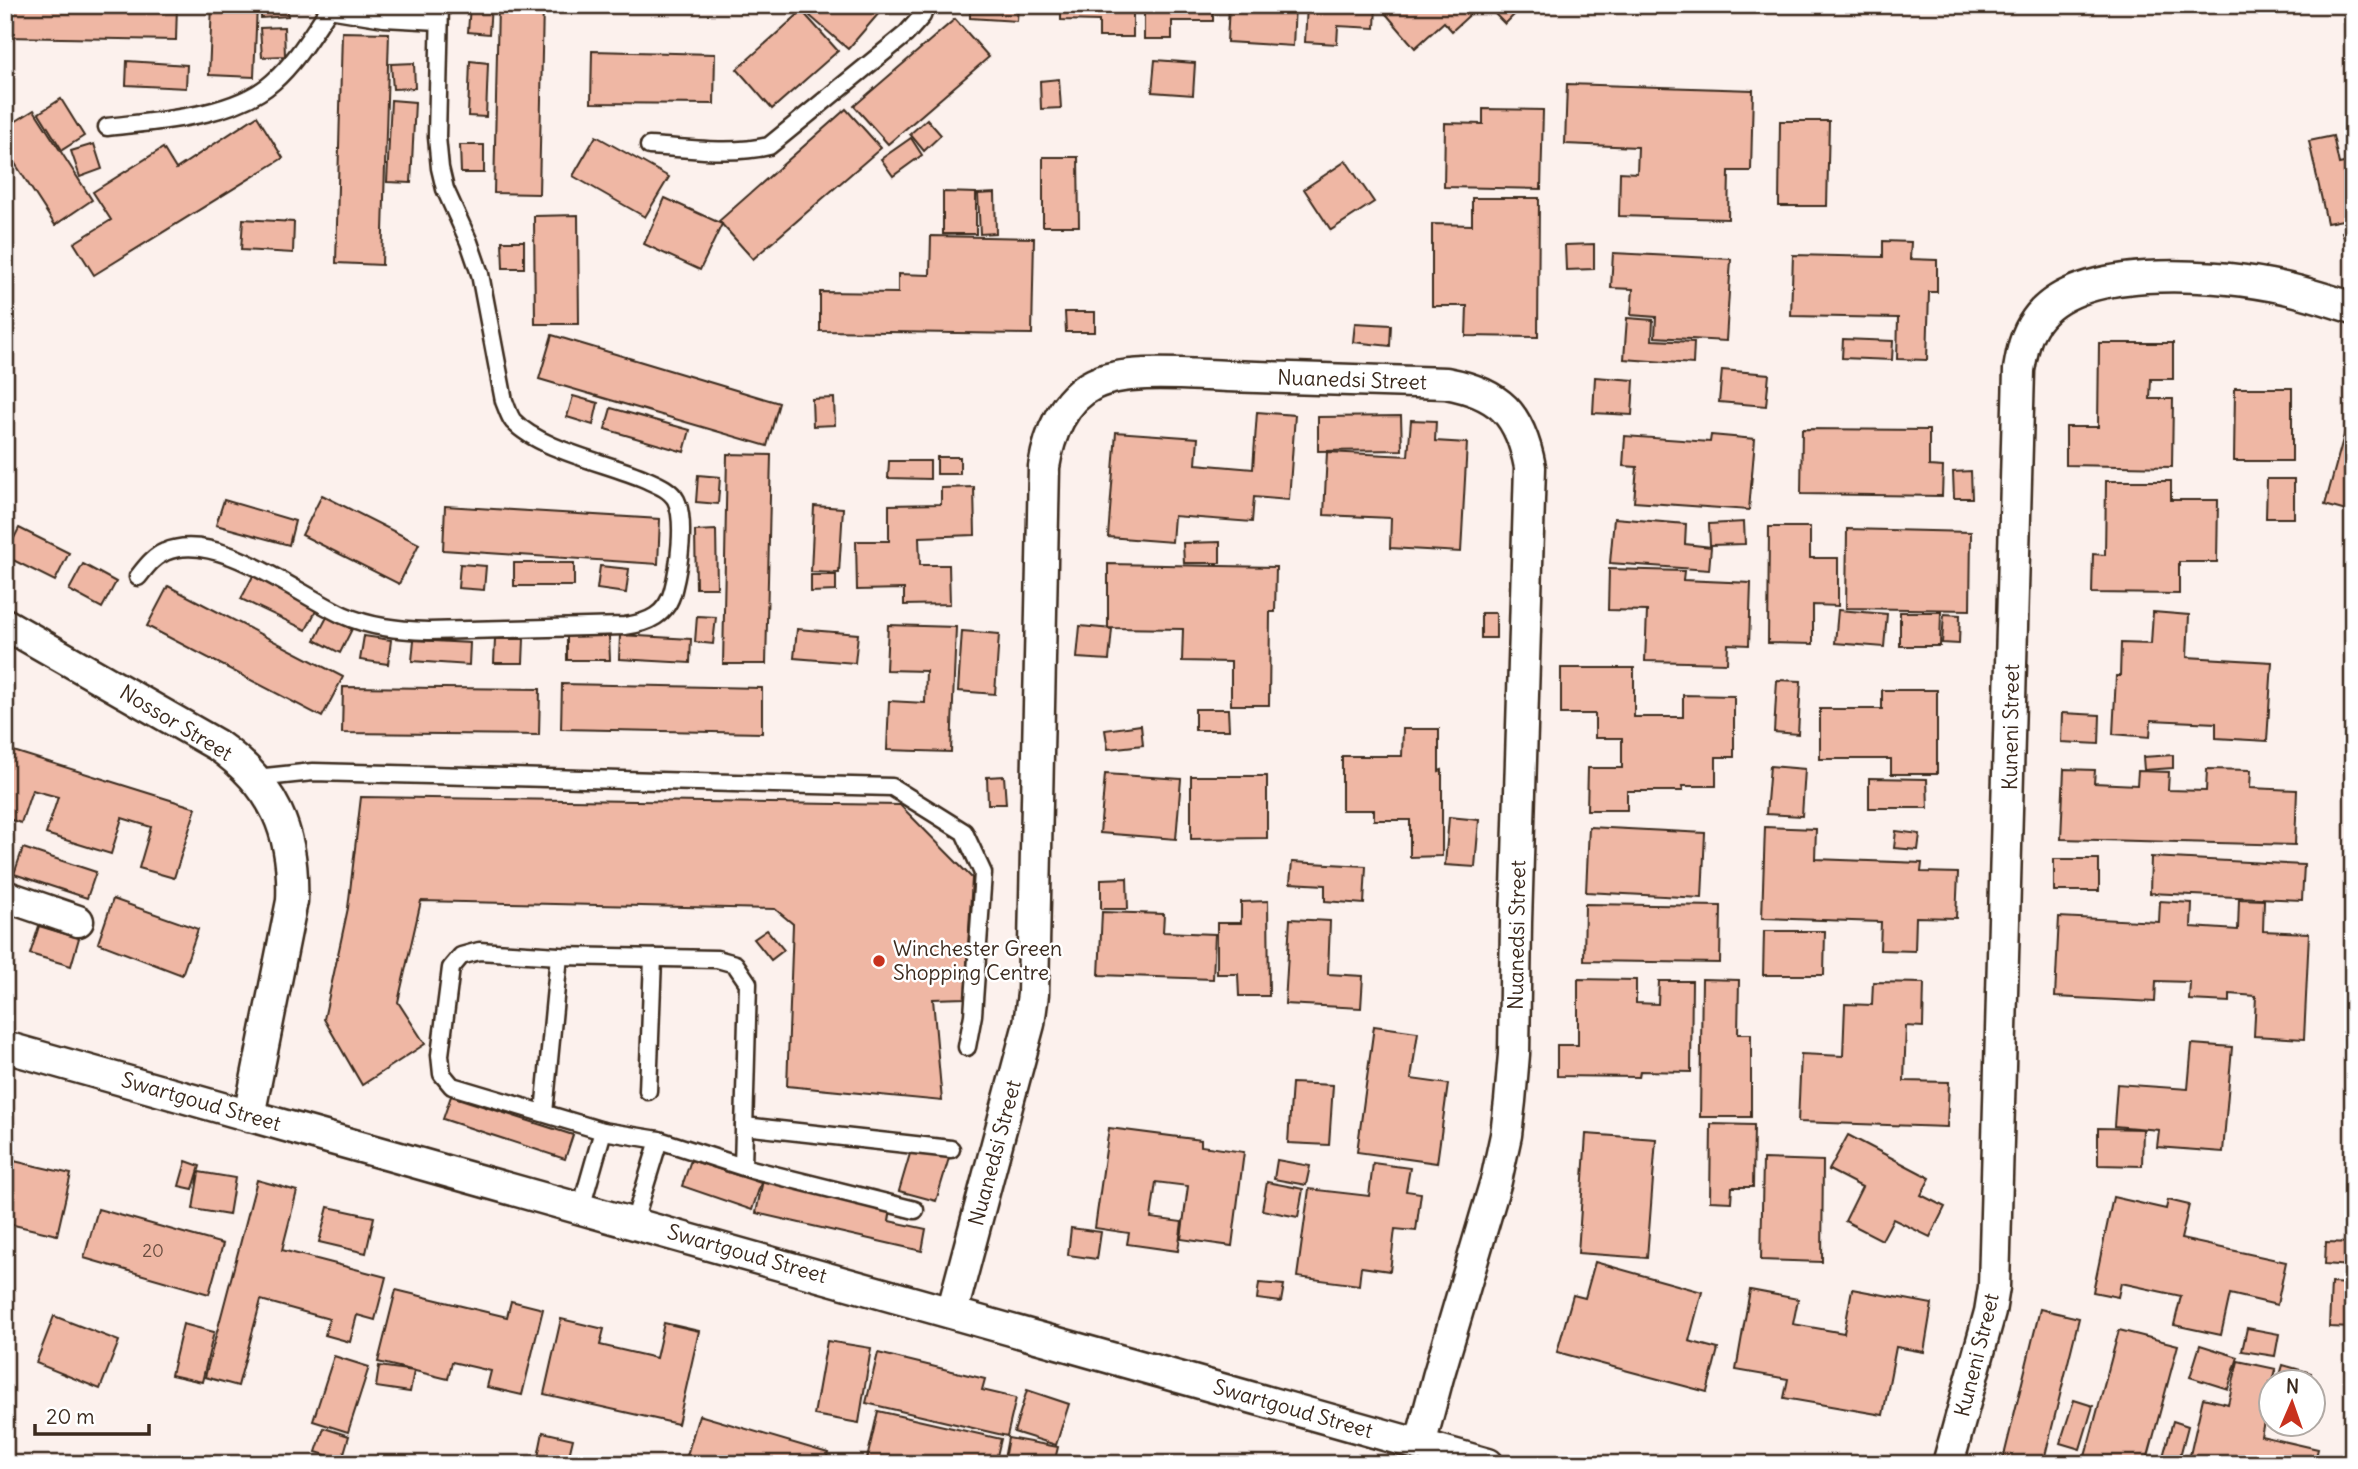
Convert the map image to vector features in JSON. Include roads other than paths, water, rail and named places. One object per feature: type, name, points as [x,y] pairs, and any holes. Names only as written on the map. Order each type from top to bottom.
[{"type":"street","name":"Kuneni Street","points":[[1948,1464],[1990,1312],[1994,1287],[2019,370],[2022,349],[2036,319],[2049,306],[2094,285],[2124,278],[2175,275],[2271,285],[2353,308]]},
{"type":"street","name":"Nuanedsi Street","points":[[952,1312],[1029,1024],[1033,994],[1044,467],[1055,426],[1081,393],[1095,383],[1123,376],[1161,374],[1303,378],[1446,383],[1466,387],[1480,391],[1507,411],[1525,441],[1530,467],[1514,1055],[1506,1135],[1496,1181],[1420,1445]]},
{"type":"street","name":"Nossor Street","points":[[5,624],[217,745],[238,760],[256,778],[274,804],[290,850],[293,878],[289,924],[248,1116]]},
{"type":"street","points":[[5,896],[79,921]]},
{"type":"street","name":"Swartgoud Street","points":[[5,1047],[1488,1464]]},
{"type":"lane","points":[[649,146],[735,150],[769,146],[906,34],[922,16],[926,5]]},
{"type":"lane","points":[[107,127],[208,113],[247,98],[272,83],[299,54],[327,7],[384,18],[439,13],[437,137],[440,168],[445,189],[480,274],[504,401],[511,419],[547,444],[660,485],[675,497],[680,512],[681,531],[673,592],[660,614],[645,623],[625,626],[469,631],[407,630],[369,624],[343,614],[227,553],[204,547],[182,547],[165,552],[150,561],[138,577]]},
{"type":"lane","points":[[256,778],[313,772],[892,787],[964,832],[983,873],[973,1016],[967,1047]]},
{"type":"lane","points":[[743,1167],[748,983],[735,964],[717,959],[559,956],[479,951],[461,956],[451,968],[440,1055],[442,1074],[452,1086],[603,1131],[659,1140],[743,1167],[915,1210]]},
{"type":"lane","points":[[544,1113],[559,956]]},
{"type":"lane","points":[[648,1091],[653,958]]},
{"type":"lane","points":[[744,1126],[951,1149]]},
{"type":"lane","points":[[581,1208],[603,1131]]},
{"type":"lane","points":[[634,1222],[659,1140]]},
{"type":"place","name":"Winchester Green Shopping Centre","points":[[879,961]]}]
